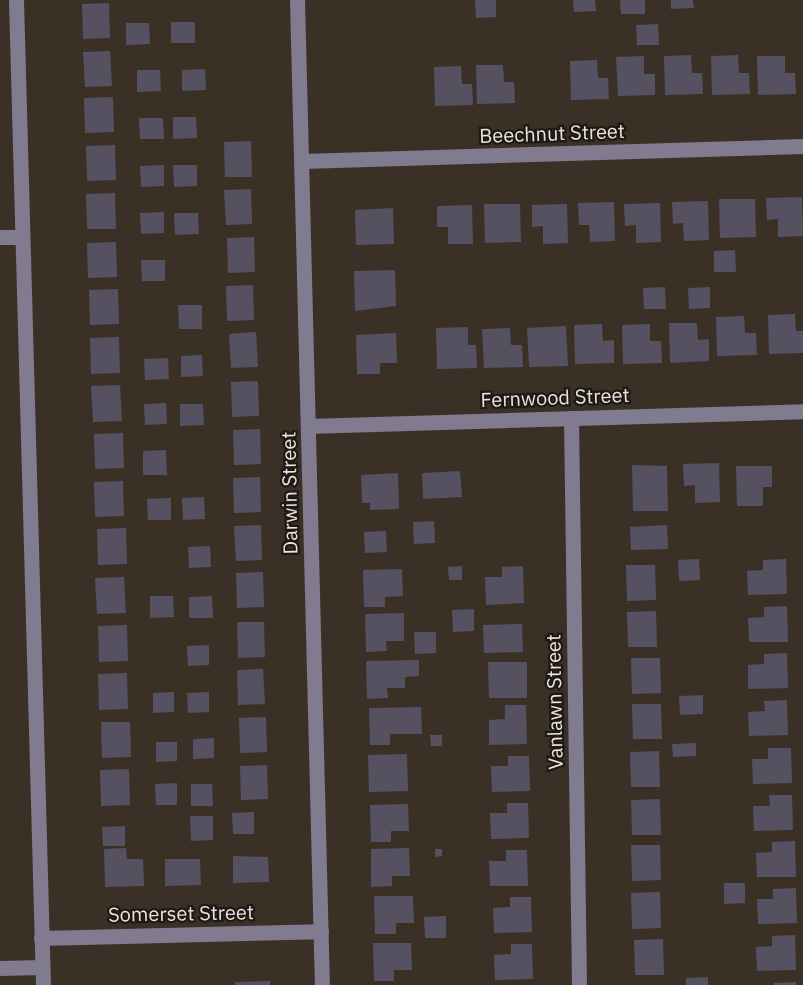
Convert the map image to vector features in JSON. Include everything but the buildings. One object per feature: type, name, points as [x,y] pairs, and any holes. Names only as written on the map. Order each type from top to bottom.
[{"type":"street","points":[[16,0],[43,985]]},
{"type":"street","name":"Darwin Street","points":[[297,0],[322,985]]},
{"type":"street","name":"Beechnut Street","points":[[302,161],[803,146]]},
{"type":"street","points":[[0,237],[22,237]]},
{"type":"street","name":"Fernwood Street","points":[[309,426],[803,411]]},
{"type":"street","name":"Vanlawn Street","points":[[571,418],[579,985]]},
{"type":"street","name":"Somerset Street","points":[[42,938],[321,931]]},
{"type":"street","points":[[0,968],[42,967]]}]
